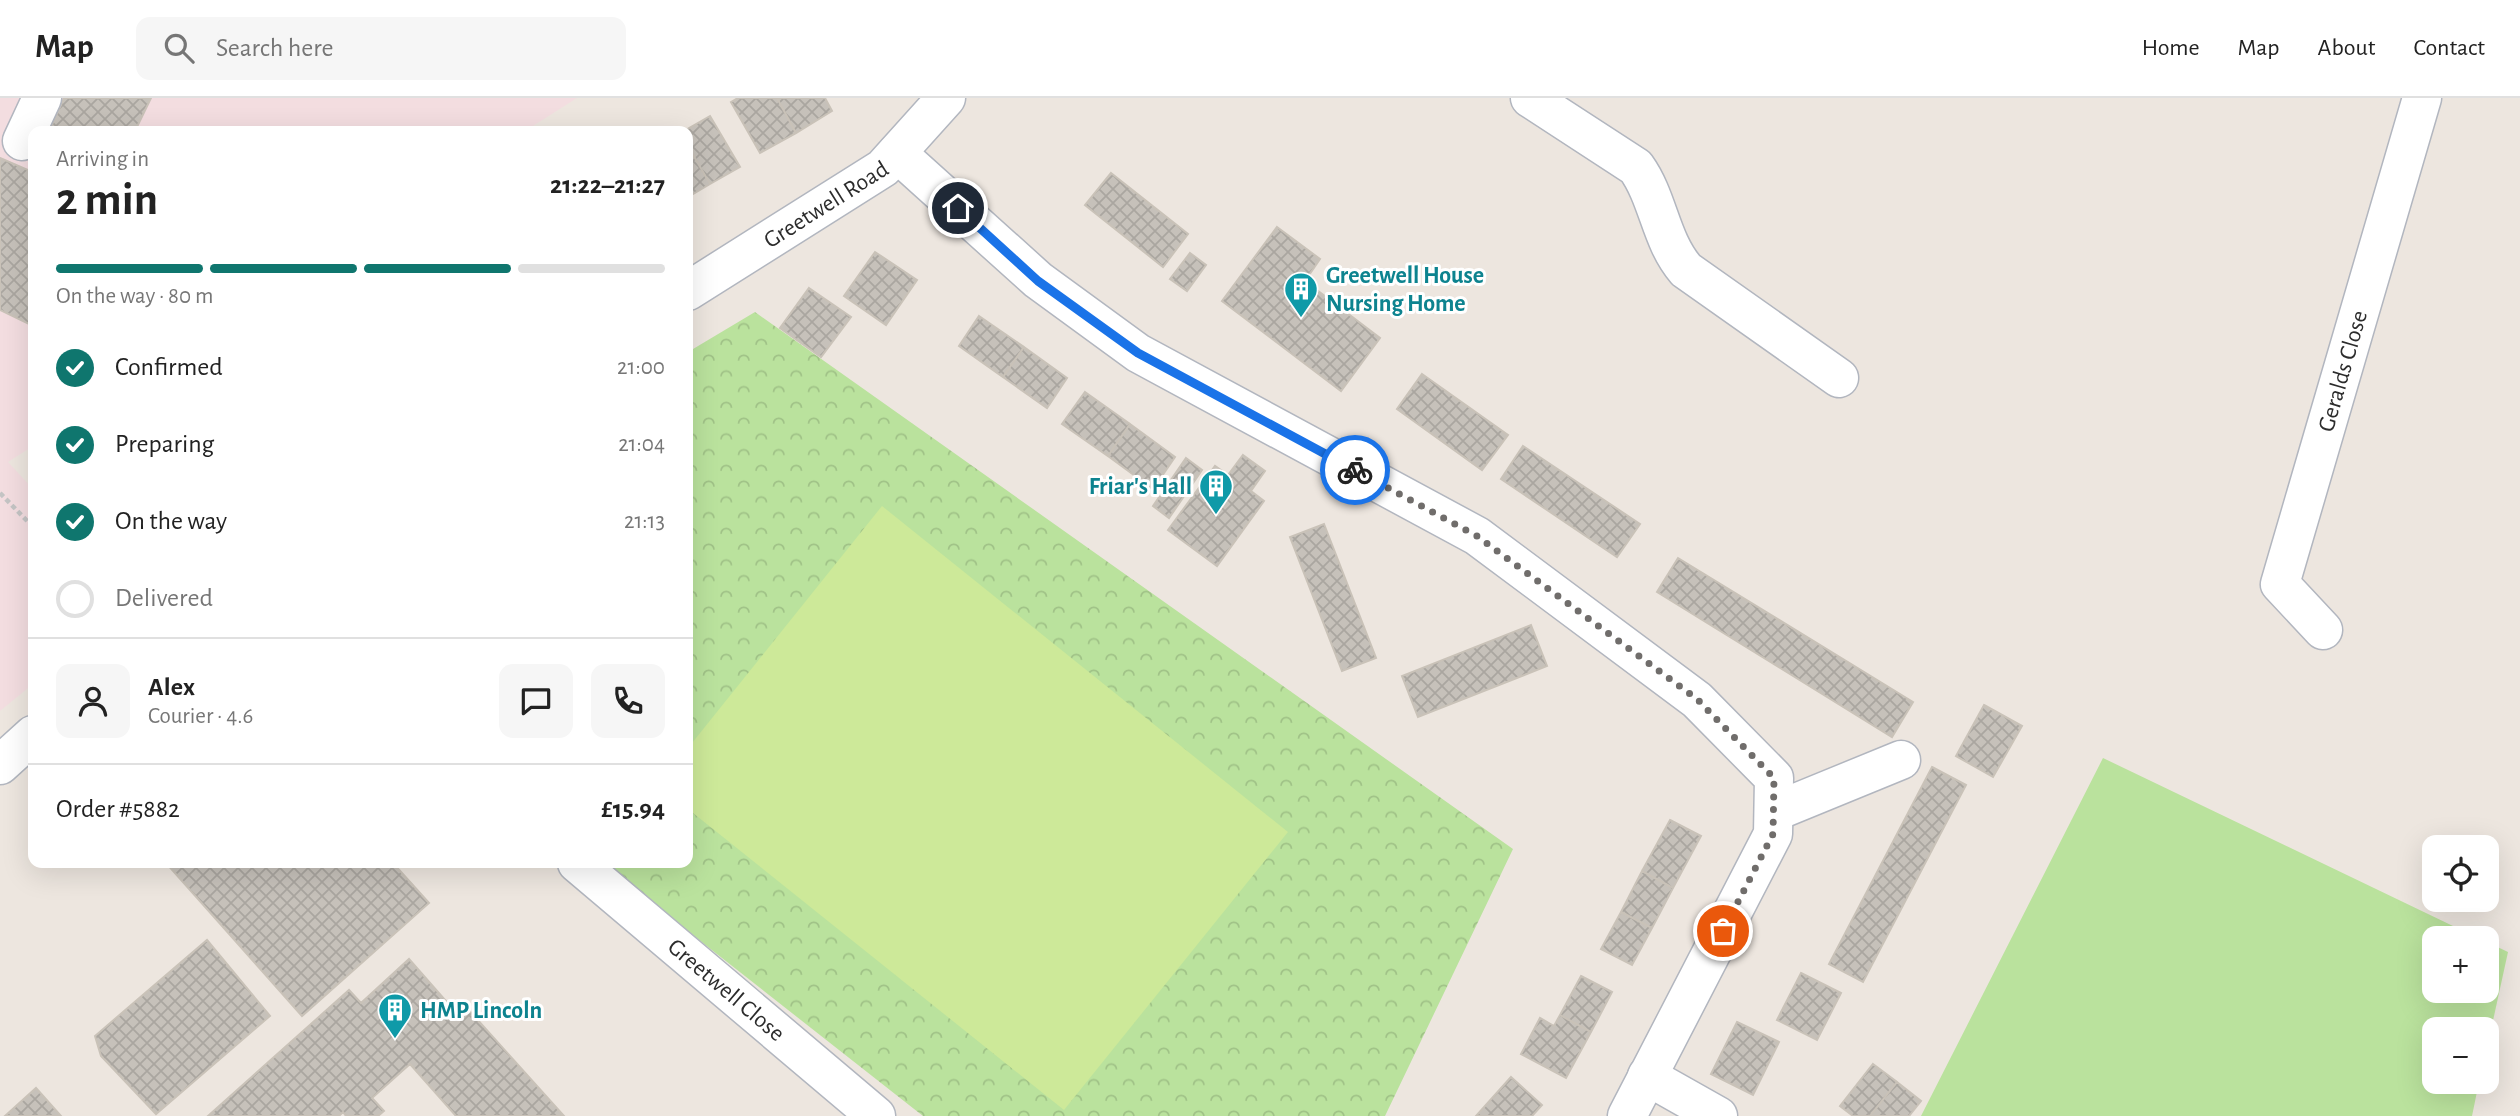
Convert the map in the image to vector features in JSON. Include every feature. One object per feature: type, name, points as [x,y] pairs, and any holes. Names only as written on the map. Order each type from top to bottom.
[{"type":"street","points":[[29,126],[42,98]]},
{"type":"street","name":"Greetwell Road","points":[[693,288],[883,168],[946,98]]},
{"type":"street","points":[[1530,98],[1636,167],[1648,184],[1673,255],[1686,270],[1839,378]]},
{"type":"street","name":"Geralds Close","points":[[2323,630],[2280,584],[2422,98]]},
{"type":"street","points":[[22,141],[28,128]]},
{"type":"street","points":[[897,153],[1038,281],[1138,353],[1477,536],[1697,699],[1774,795],[1773,834],[1627,1116]]},
{"type":"street","points":[[0,765],[28,740]]},
{"type":"street","points":[[1774,795],[1900,760]]},
{"type":"street","name":"Greetwell Close","points":[[583,868],[853,1110]]},
{"type":"street","points":[[1647,1076],[1718,1116]]},
{"type":"path","points":[[0,493],[28,522]]},
{"type":"shaded area","points":[[0,98],[577,98],[533,126],[28,126],[28,449],[8,462],[28,484],[28,688],[0,711]]},
{"type":"green space","points":[[755,312],[1513,849],[1385,1116],[923,1116],[607,868],[693,868],[693,349]]},
{"type":"green space","points":[[882,506],[1288,832],[1064,1110],[693,813],[693,742]]},
{"type":"green space","points":[[2103,758],[2453,926],[2422,926],[2422,1003],[2497,1003],[2494,1017],[2422,1017],[2422,1094],[2477,1094],[2472,1116],[1921,1116]]},
{"type":"green space","points":[[2499,948],[2508,952],[2499,993]]},
{"type":"building","points":[[64,98],[151,98],[137,126],[51,126]]},
{"type":"building","points":[[738,98],[777,98],[796,133],[760,153],[731,102]]},
{"type":"building","points":[[777,98],[825,98],[832,111],[796,133]]},
{"type":"building","points":[[710,116],[740,167],[710,184],[693,155],[693,126]]},
{"type":"building","points":[[693,155],[710,184],[693,194]]},
{"type":"building","points":[[0,158],[28,170],[28,324],[0,310]]},
{"type":"building","points":[[1111,173],[1188,234],[1163,267],[1085,205]]},
{"type":"building","name":"Greetwell House Nursing Home","points":[[1277,227],[1320,259],[1305,281],[1380,338],[1341,391],[1222,301]]},
{"type":"building","points":[[875,252],[917,280],[886,325],[844,296]]},
{"type":"building","points":[[1190,253],[1206,265],[1187,291],[1170,279]]},
{"type":"building","points":[[809,288],[851,317],[821,357],[780,328]]},
{"type":"building","points":[[979,316],[1024,347],[1003,377],[959,346]]},
{"type":"building","points":[[1024,347],[1067,378],[1047,408],[1003,377]]},
{"type":"building","points":[[1422,374],[1508,435],[1482,470],[1397,409]]},
{"type":"building","points":[[1085,392],[1130,424],[1108,456],[1062,424]]},
{"type":"building","points":[[1130,424],[1175,457],[1153,489],[1108,456]]},
{"type":"building","points":[[1523,446],[1640,524],[1617,557],[1501,479]]},
{"type":"building","name":"Friar's Hall","points":[[1243,455],[1265,471],[1251,491],[1264,501],[1217,566],[1168,530],[1215,466],[1228,475]]},
{"type":"building","points":[[1186,458],[1202,470],[1169,518],[1153,506]]},
{"type":"building","points":[[1324,524],[1376,658],[1342,671],[1290,537]]},
{"type":"building","points":[[1678,558],[1913,702],[1892,737],[1657,592]]},
{"type":"building","points":[[1531,625],[1547,666],[1418,717],[1402,676]]},
{"type":"building","points":[[1984,705],[2022,726],[1993,777],[1956,756]]},
{"type":"building","points":[[1932,767],[1966,785],[1863,982],[1829,964]]},
{"type":"building","points":[[1670,820],[1701,836],[1673,888],[1642,871]]},
{"type":"building","points":[[170,868],[398,868],[429,903],[302,1016]]},
{"type":"building","points":[[1642,871],[1673,888],[1652,928],[1621,912]]},
{"type":"building","points":[[1621,912],[1652,928],[1632,965],[1601,949]]},
{"type":"building","points":[[207,940],[270,1016],[156,1114],[101,1056],[95,1036]]},
{"type":"building","name":"HMP Lincoln","points":[[409,959],[459,1016],[467,1008],[564,1116],[456,1116],[410,1064],[372,1098],[384,1111],[378,1116],[346,1116],[343,1112],[339,1116],[208,1116],[349,990],[361,1003]]},
{"type":"building","points":[[1801,973],[1841,993],[1817,1040],[1777,1020]]},
{"type":"building","points":[[1581,976],[1612,992],[1591,1032],[1560,1015]]},
{"type":"building","points":[[1560,1015],[1591,1032],[1566,1078],[1521,1054],[1540,1018],[1554,1026]]},
{"type":"building","points":[[1737,1022],[1779,1042],[1753,1095],[1711,1074]]},
{"type":"building","points":[[1873,1064],[1897,1082],[1870,1116],[1853,1116],[1840,1106]]},
{"type":"building","points":[[1511,1077],[1542,1105],[1532,1116],[1476,1116]]},
{"type":"building","points":[[1897,1082],[1921,1101],[1909,1116],[1870,1116]]},
{"type":"building","points":[[36,1088],[61,1116],[5,1116]]},
{"type":"way so far","points":[[1355,470],[1477,536],[1697,699],[1774,778],[1773,834],[1723,931]]},
{"type":"place","name":"Greetwell House Nursing Home","points":[[1301,319]]},
{"type":"place","name":"Friar's Hall","points":[[1216,516]]},
{"type":"place","name":"HMP Lincoln","points":[[395,1040]]},
{"type":"route","points":[[958,208],[1038,281],[1138,353],[1355,470]]}]
